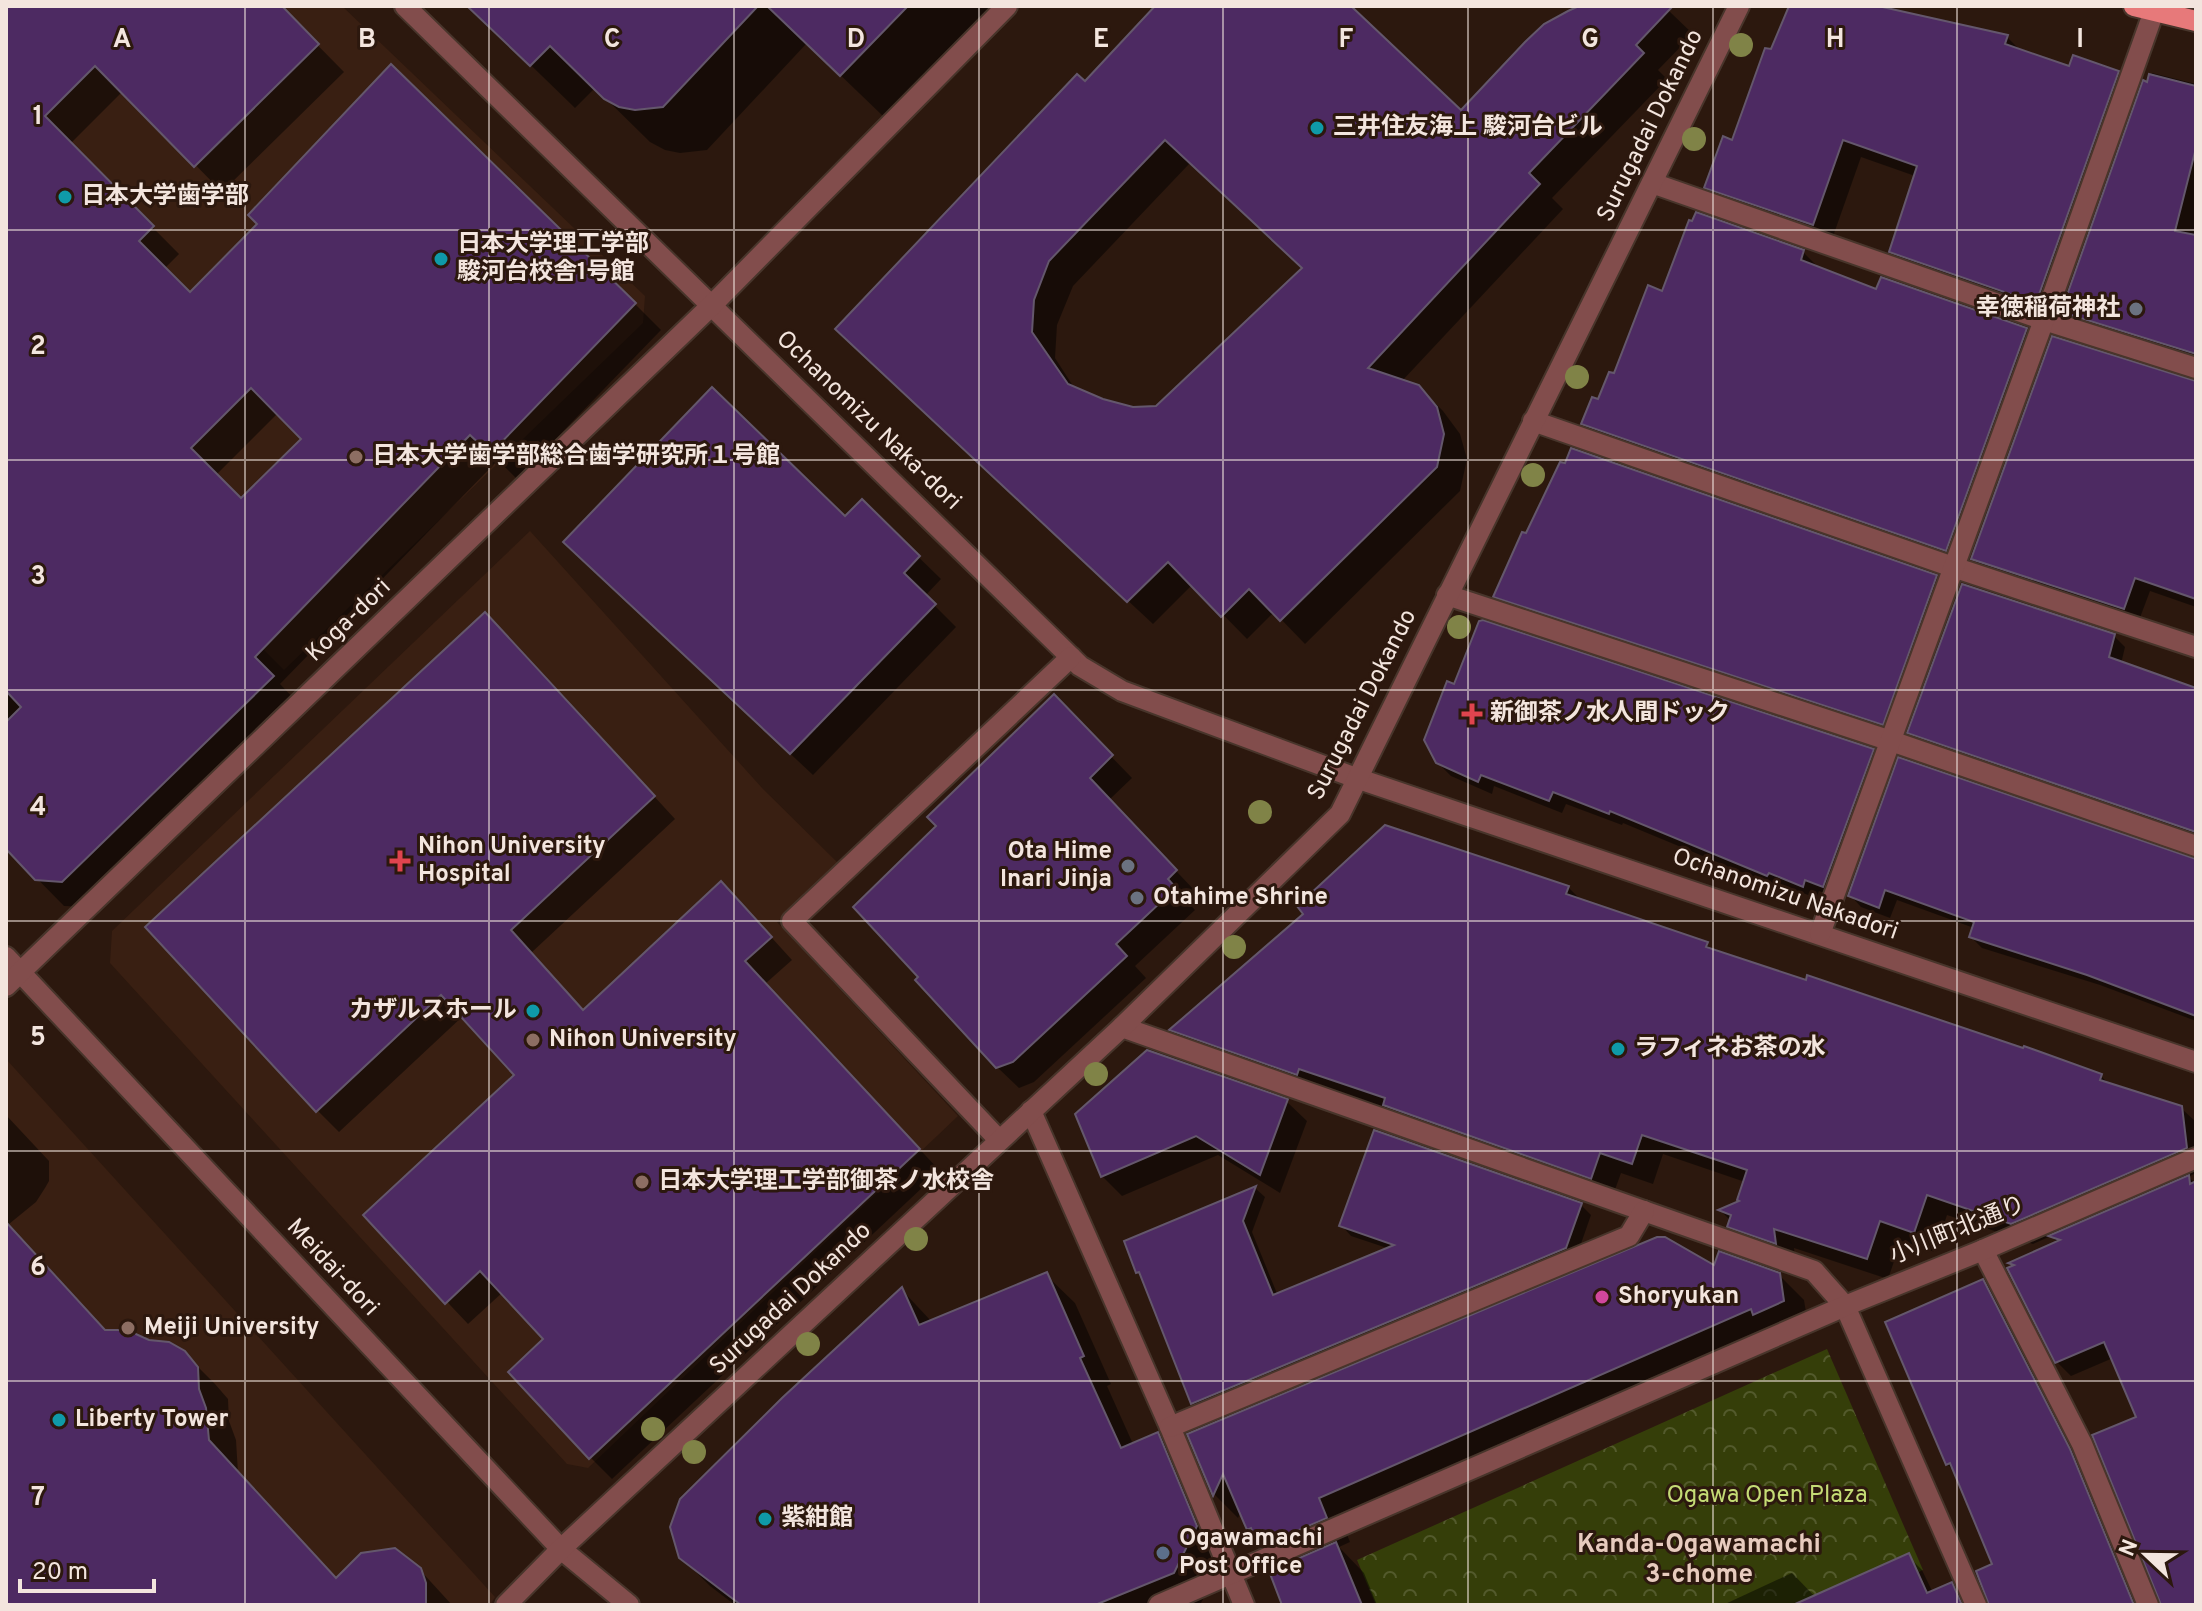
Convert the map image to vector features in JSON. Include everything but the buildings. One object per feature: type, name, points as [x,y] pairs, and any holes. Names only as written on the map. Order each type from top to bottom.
[{"type":"main road","points":[[2144,8],[2196,21]]},
{"type":"street","name":"Ochanomizu Naka-dori","points":[[405,6],[1080,666],[1122,691],[1356,778]]},
{"type":"street","name":"Koga-dori","points":[[11,972],[712,305],[1007,6]]},
{"type":"street","name":"Surugadai Dokando","points":[[506,1605],[561,1549],[1122,1027],[1340,814],[1739,6]]},
{"type":"street","points":[[1820,934],[2044,320],[2144,8]]},
{"type":"street","points":[[1652,183],[2044,320],[2196,368]]},
{"type":"street","points":[[1533,421],[1953,567],[2196,647]]},
{"type":"street","points":[[1447,595],[1891,741],[2196,846]]},
{"type":"street","points":[[999,1140],[792,921],[1071,657]]},
{"type":"street","name":"Ochanomizu Nakadori","points":[[1356,778],[2196,1062]]},
{"type":"street","name":"Meidai-dori","points":[[11,972],[561,1549],[629,1605]]},
{"type":"street","points":[[1122,1027],[1814,1271],[1845,1306],[1976,1605]]},
{"type":"street","points":[[1031,1111],[1170,1427],[1244,1605]]},
{"type":"street","name":"小川町北通り","points":[[1159,1605],[1740,1351],[2196,1158]]},
{"type":"street","points":[[1170,1427],[1372,1340],[1629,1236],[1644,1211]]},
{"type":"street","points":[[1983,1250],[2082,1444],[2148,1605]]},
{"type":"shaded area","points":[[6,6],[342,6],[645,296],[643,323],[284,670],[16,402]]},
{"type":"shaded area","name":"Nihon University","points":[[530,531],[763,789],[838,863],[777,922],[958,1116],[588,1468],[567,1464],[110,963],[112,931]]},
{"type":"shaded area","name":"Meiji University","points":[[6,1059],[495,1597],[490,1605],[6,1605]]},
{"type":"green space","name":"Ogawa Open Plaza","points":[[1827,1349],[1923,1570],[1847,1605],[1376,1605],[1357,1560]]},
{"type":"place","name":"三井住友海上 駿河台ビル","points":[[1317,128]]},
{"type":"place","name":"日本大学歯学部","points":[[65,197]]},
{"type":"place","name":"日本大学理工学部 駿河台校舎1号館","points":[[441,259]]},
{"type":"place","name":"幸徳稲荷神社","points":[[2136,309]]},
{"type":"place","name":"日本大学歯学部総合歯学研究所１号館","points":[[356,457]]},
{"type":"place","name":"新御茶ノ水人間ドック","points":[[1472,714]]},
{"type":"place","name":"Nihon University Hospital","points":[[400,861]]},
{"type":"place","name":"Ota Hime Inari Jinja","points":[[1128,866]]},
{"type":"place","name":"Otahime Shrine","points":[[1137,898]]},
{"type":"place","name":"カザルスホール","points":[[533,1011]]},
{"type":"place","name":"Nihon University","points":[[533,1040]]},
{"type":"place","name":"ラフィネお茶の水","points":[[1618,1049]]},
{"type":"place","name":"日本大学理工学部御茶ノ水校舎","points":[[642,1182]]},
{"type":"place","name":"Shoryukan","points":[[1602,1297]]},
{"type":"place","name":"Meiji University","points":[[128,1328]]},
{"type":"place","name":"Liberty Tower","points":[[59,1420]]},
{"type":"place","name":"紫紺館","points":[[765,1519]]},
{"type":"place","name":"Ogawamachi Post Office","points":[[1163,1553]]},
{"type":"district","name":"Kanda-Ogawamachi 3-chome","points":[[1699,1560]]}]
